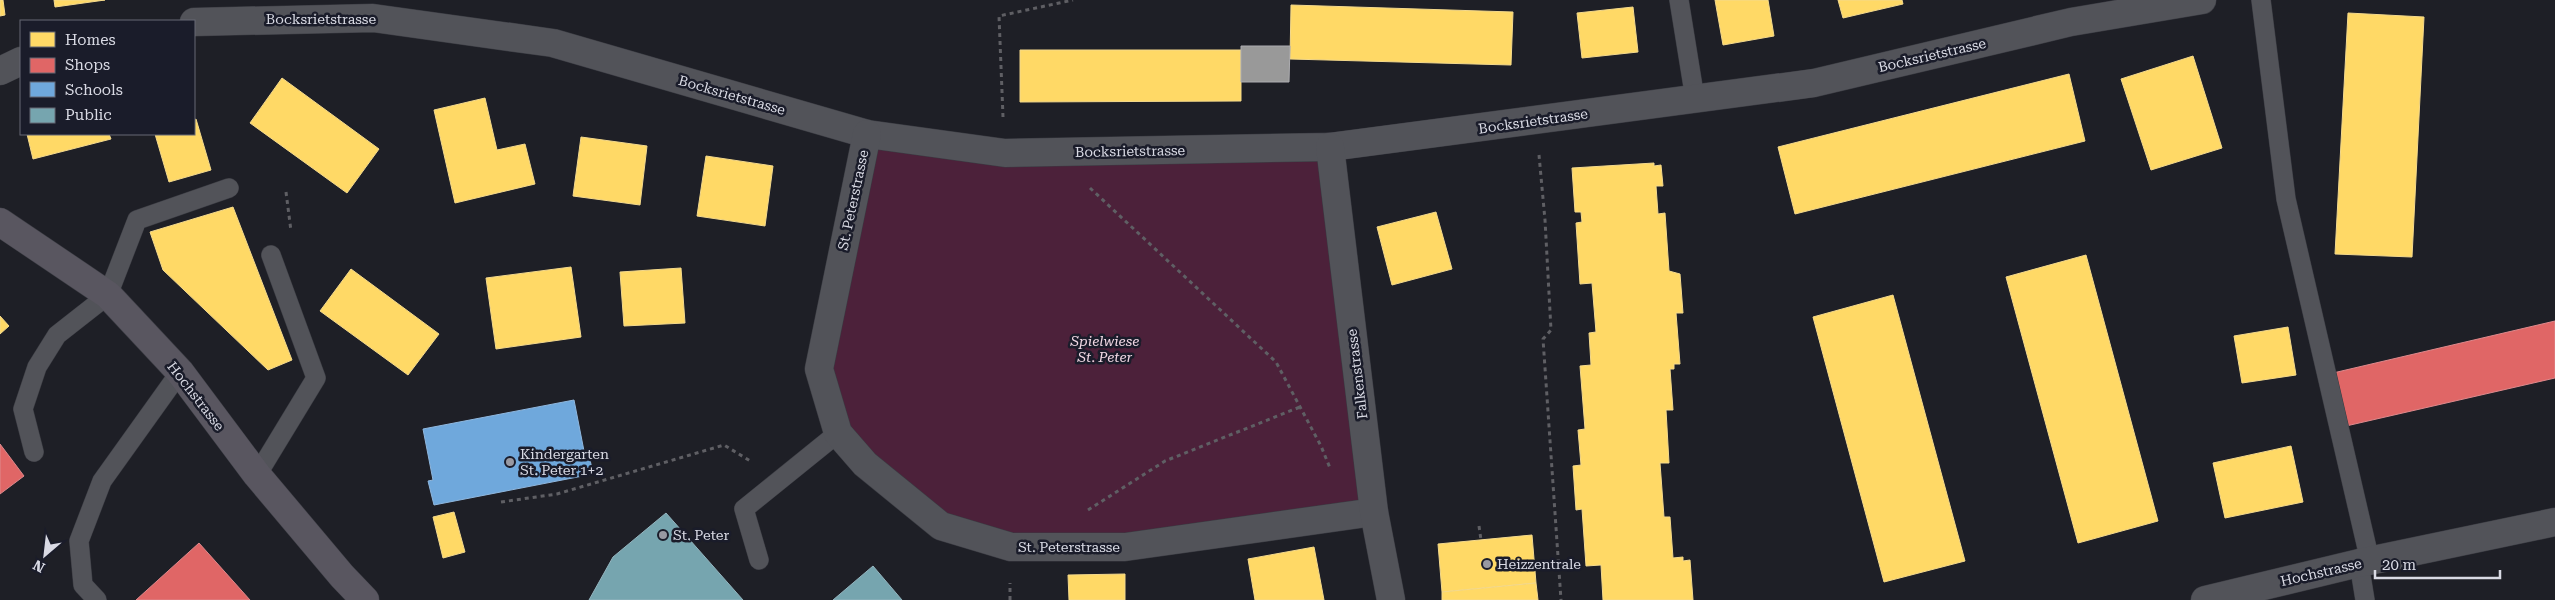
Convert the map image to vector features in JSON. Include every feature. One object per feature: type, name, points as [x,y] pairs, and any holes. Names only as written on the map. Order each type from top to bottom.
[{"type":"main road","name":"Hochstrasse","points":[[0,222],[108,296],[180,372],[257,475],[342,576],[365,600]]},
{"type":"street","name":"Bocksrietstrasse","points":[[195,22],[373,18],[553,43],[867,134],[1004,153],[1330,147],[1814,83],[2070,11],[2202,0]]},
{"type":"street","points":[[0,71],[20,62]]},
{"type":"street","name":"St. Peterstrasse","points":[[867,134],[818,369],[838,433],[865,464],[941,526],[1011,547],[1125,547],[1374,512]]},
{"type":"street","name":"Falkenstrasse","points":[[1330,147],[1374,512],[1390,600]]},
{"type":"street","name":"Hochstrasse","points":[[2205,600],[2365,562],[2555,522]]},
{"type":"lane","points":[[1679,0],[1695,99]]},
{"type":"lane","points":[[2261,0],[2286,199],[2365,562],[2365,600]]},
{"type":"lane","points":[[34,452],[23,409],[37,367],[57,335],[108,296],[137,220],[229,188]]},
{"type":"lane","points":[[257,475],[316,378],[271,255]]},
{"type":"lane","points":[[97,600],[83,585],[79,541],[102,481],[180,372]]},
{"type":"lane","points":[[759,560],[744,509],[838,433]]},
{"type":"path","points":[[1004,153],[999,16],[1073,0]]},
{"type":"path","points":[[1536,120],[1545,220],[1551,330],[1543,339],[1561,600]]},
{"type":"path","points":[[1051,152],[1276,362],[1321,446]]},
{"type":"path","points":[[1082,513],[1166,461],[1300,407]]},
{"type":"path","points":[[501,502],[557,494],[724,445],[780,480]]},
{"type":"path","points":[[1479,526],[1481,540]]},
{"type":"green space","name":"Spielwiese St. Peter","points":[[867,134],[1005,153],[1330,147],[1374,512],[1125,547],[941,526],[865,464],[819,369]]},
{"type":"building: Homes","points":[[0,0],[3,0],[5,15],[0,16]]},
{"type":"building: Homes","points":[[54,0],[105,0],[55,7]]},
{"type":"building: Homes","points":[[1715,0],[1768,0],[1774,36],[1723,45]]},
{"type":"building: Homes","points":[[1838,0],[1902,0],[1903,4],[1843,18]]},
{"type":"building: Homes","points":[[1291,5],[1513,12],[1511,65],[1290,59]]},
{"type":"building: Homes","points":[[1633,7],[1638,52],[1582,58],[1577,13]]},
{"type":"building: Homes","points":[[2348,13],[2424,17],[2412,257],[2335,254]]},
{"type":"building: Homes","points":[[1020,50],[1241,50],[1241,101],[1020,102]]},
{"type":"building: Homes","points":[[2193,56],[2222,148],[2151,170],[2121,79]]},
{"type":"building: Homes","points":[[2069,74],[2085,141],[1795,214],[1778,147]]},
{"type":"building: Homes","points":[[282,78],[379,149],[347,193],[250,123]]},
{"type":"building: Homes","points":[[485,98],[497,150],[525,144],[535,184],[455,203],[434,110]]},
{"type":"building: Homes","points":[[195,120],[211,170],[169,182],[155,135],[195,135]]},
{"type":"building: Homes","points":[[27,135],[109,135],[111,139],[33,159]]},
{"type":"building: Homes","points":[[581,137],[647,146],[640,205],[573,196]]},
{"type":"building: Homes","points":[[706,156],[773,166],[765,226],[697,216]]},
{"type":"building: Homes","points":[[1654,163],[1654,166],[1661,165],[1663,186],[1656,186],[1658,214],[1665,213],[1669,271],[1680,274],[1683,313],[1676,313],[1680,364],[1674,364],[1674,369],[1670,369],[1673,410],[1666,410],[1669,463],[1660,463],[1664,517],[1670,517],[1673,558],[1683,557],[1683,561],[1690,560],[1693,600],[1603,600],[1601,565],[1586,566],[1582,509],[1576,510],[1573,466],[1581,465],[1578,430],[1585,429],[1580,366],[1591,365],[1589,333],[1596,332],[1592,283],[1580,284],[1576,223],[1582,222],[1581,212],[1575,212],[1572,168]]},
{"type":"building: Homes","points":[[233,207],[292,360],[268,370],[163,270],[150,232]]},
{"type":"building: Homes","points":[[1436,212],[1452,269],[1392,285],[1377,227]]},
{"type":"building: Homes","points":[[2086,255],[2158,521],[2078,543],[2006,277]]},
{"type":"building: Homes","points":[[571,267],[581,337],[496,349],[486,278]]},
{"type":"building: Homes","points":[[681,268],[685,323],[624,326],[620,272]]},
{"type":"building: Homes","points":[[351,269],[439,334],[408,375],[320,311]]},
{"type":"building: Homes","points":[[1893,295],[1965,561],[1884,582],[1813,317]]},
{"type":"building: Homes","points":[[0,316],[9,326],[0,334]]},
{"type":"building: Homes","points":[[2288,327],[2296,375],[2242,383],[2234,336]]},
{"type":"building: Homes","points":[[2291,446],[2303,502],[2225,518],[2213,463]]},
{"type":"building: Homes","points":[[454,512],[465,552],[443,558],[433,517]]},
{"type":"building: Homes","name":"Heizzentrale","points":[[1532,535],[1536,583],[1442,592],[1438,544]]},
{"type":"building: Homes","points":[[1314,547],[1324,600],[1255,600],[1248,559]]},
{"type":"building: Homes","points":[[1125,574],[1125,600],[1069,600],[1068,575]]},
{"type":"building: Homes","points":[[1536,583],[1538,600],[1442,600],[1442,592]]},
{"type":"building: Shops","points":[[2555,321],[2555,378],[2346,426],[2333,373]]},
{"type":"building: Shops","points":[[0,444],[24,476],[0,494]]},
{"type":"building: Shops","points":[[199,543],[250,600],[136,600]]},
{"type":"building: Schools","name":"Kindergarten St. Peter 1+2","points":[[574,400],[584,451],[588,450],[593,474],[434,505],[428,481],[433,480],[423,429]]},
{"type":"building: Public","name":"St. Peter","points":[[666,513],[743,600],[589,600],[613,557]]},
{"type":"building: Public","points":[[873,566],[902,600],[833,600]]},
{"type":"building: Industry","points":[[1241,46],[1290,46],[1289,82],[1241,82]]},
{"type":"place","name":"Kindergarten St. Peter 1+2","points":[[510,462]]},
{"type":"place","name":"St. Peter","points":[[663,535]]},
{"type":"place","name":"Heizzentrale","points":[[1487,564]]}]
